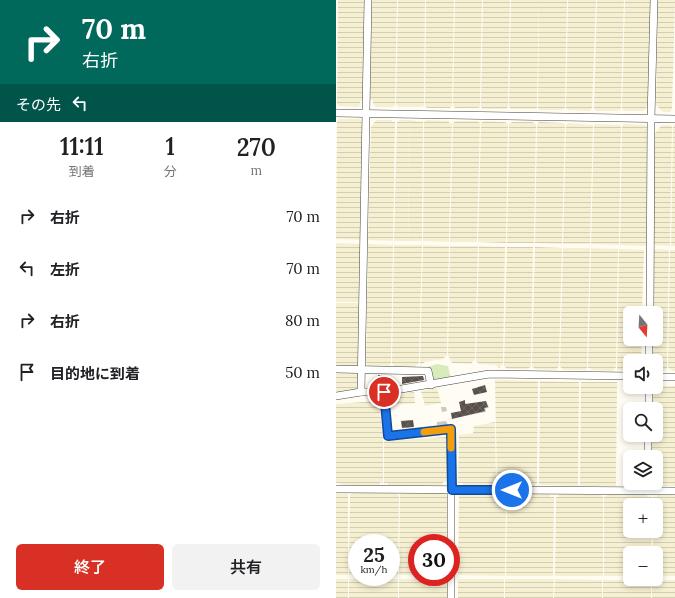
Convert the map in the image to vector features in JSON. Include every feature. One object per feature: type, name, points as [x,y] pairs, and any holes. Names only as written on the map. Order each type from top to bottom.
[{"type":"street","points":[[361,392],[368,0]]},
{"type":"street","points":[[650,306],[651,119],[654,0]]},
{"type":"street","points":[[336,113],[675,119]]},
{"type":"street","points":[[336,369],[428,371],[431,385]]},
{"type":"street","points":[[336,396],[361,392],[384,396],[489,374],[623,376]]},
{"type":"street","points":[[663,377],[675,377]]},
{"type":"street","points":[[384,396],[388,436],[451,429],[451,598]]},
{"type":"street","points":[[336,489],[452,490],[623,487]]},
{"type":"street","points":[[663,489],[675,491]]},
{"type":"shaded area","points":[[338,0],[365,0],[364,100],[361,100],[359,107],[339,106],[337,104]]},
{"type":"shaded area","points":[[372,0],[397,0],[395,105],[393,107],[376,107],[373,104],[373,100],[370,100]]},
{"type":"shaded area","points":[[398,0],[425,0],[424,106],[421,107],[399,107],[396,105]]},
{"type":"shaded area","points":[[426,0],[454,0],[452,106],[450,108],[427,108],[425,106]]},
{"type":"shaded area","points":[[455,0],[482,0],[480,107],[478,108],[455,108],[453,106]]},
{"type":"shaded area","points":[[483,0],[510,0],[508,107],[506,109],[483,109],[481,107]]},
{"type":"shaded area","points":[[511,0],[539,0],[537,108],[534,109],[511,109],[509,107]]},
{"type":"shaded area","points":[[539,0],[567,0],[565,108],[562,110],[540,110],[538,108]]},
{"type":"shaded area","points":[[568,0],[596,0],[592,108],[590,111],[568,110],[566,108]]},
{"type":"shaded area","points":[[597,0],[624,0],[621,109],[618,111],[596,111],[594,108]]},
{"type":"shaded area","points":[[625,0],[651,0],[649,104],[643,111],[624,111],[622,109]]},
{"type":"shaded area","points":[[658,0],[675,0],[672,109],[670,112],[663,112],[656,105]]},
{"type":"shaded area","points":[[339,119],[360,119],[363,123],[362,240],[336,239],[337,122]]},
{"type":"shaded area","points":[[376,120],[392,120],[392,122],[395,122],[393,241],[368,240],[371,127]]},
{"type":"shaded area","points":[[399,120],[410,120],[408,241],[394,241],[397,122],[399,122]]},
{"type":"shaded area","points":[[410,120],[423,122],[422,241],[408,241]]},
{"type":"shaded area","points":[[427,120],[449,121],[449,123],[452,123],[449,242],[423,241],[424,122]]},
{"type":"shaded area","points":[[456,121],[477,121],[480,123],[477,242],[450,242],[453,123]]},
{"type":"shaded area","points":[[484,121],[505,122],[508,124],[506,243],[478,242],[481,123]]},
{"type":"shaded area","points":[[512,122],[532,122],[536,124],[534,243],[507,243],[509,124]]},
{"type":"shaded area","points":[[539,122],[563,123],[565,125],[562,244],[535,243],[537,125]]},
{"type":"shaded area","points":[[568,123],[593,125],[590,244],[563,244],[566,125]]},
{"type":"shaded area","points":[[624,124],[644,125],[649,128],[646,246],[620,245],[622,126]]},
{"type":"shaded area","points":[[594,125],[621,125],[619,245],[591,244]]},
{"type":"shaded area","points":[[662,125],[670,125],[672,127],[670,246],[653,245],[655,133]]},
{"type":"shaded area","points":[[675,125],[675,246],[671,246],[673,127]]},
{"type":"shaded area","points":[[336,243],[362,244],[361,300],[358,302],[336,302]]},
{"type":"shaded area","points":[[368,244],[393,245],[391,363],[388,367],[369,366],[366,363]]},
{"type":"shaded area","points":[[394,245],[422,245],[419,363],[415,367],[395,367],[392,363]]},
{"type":"shaded area","points":[[423,245],[449,246],[447,355],[443,359],[425,362],[421,365],[420,364]]},
{"type":"shaded area","points":[[450,246],[478,246],[475,359],[471,364],[452,363],[448,355]]},
{"type":"shaded area","points":[[479,246],[505,247],[503,364],[499,368],[496,365],[479,364],[476,361]]},
{"type":"shaded area","points":[[507,247],[533,247],[531,366],[528,369],[507,369],[504,366]]},
{"type":"shaded area","points":[[535,247],[562,248],[559,366],[556,370],[535,369],[532,366]]},
{"type":"shaded area","points":[[563,248],[590,248],[586,370],[563,370],[560,367]]},
{"type":"shaded area","points":[[591,248],[618,249],[616,367],[613,371],[591,370],[591,368],[588,368]]},
{"type":"shaded area","points":[[619,249],[644,250],[642,306],[623,306],[623,346],[642,346],[641,354],[623,354],[623,370],[617,370]]},
{"type":"shaded area","points":[[653,249],[669,250],[667,368],[664,371],[663,354],[650,354],[650,346],[663,346],[663,306],[651,306]]},
{"type":"shaded area","points":[[670,250],[675,250],[675,371],[672,371],[668,367]]},
{"type":"shaded area","points":[[336,303],[358,303],[361,305],[360,364],[357,366],[336,366]]},
{"type":"shaded area","points":[[336,371],[354,372],[359,375],[359,390],[336,392]]},
{"type":"shaded area","points":[[495,380],[538,381],[537,483],[534,486],[500,485],[497,482]]},
{"type":"shaded area","points":[[540,381],[579,382],[578,486],[541,485],[539,483]]},
{"type":"shaded area","points":[[581,382],[617,382],[616,486],[580,486]]},
{"type":"shaded area","points":[[663,386],[675,386],[675,486],[663,486],[663,450],[648,450],[649,442],[663,442],[663,402],[649,402],[650,394],[663,394]]},
{"type":"shaded area","points":[[437,388],[441,403],[425,406],[421,391]]},
{"type":"shaded area","points":[[414,392],[415,403],[396,405],[395,402],[392,402],[391,395]]},
{"type":"shaded area","points":[[379,401],[383,441],[383,483],[381,482],[378,486],[341,486],[340,483],[336,483],[336,404]]},
{"type":"shaded area","points":[[495,422],[496,482],[491,485],[463,485],[463,483],[458,483],[459,435],[473,433],[474,426]]},
{"type":"shaded area","points":[[447,437],[447,482],[443,482],[443,486],[388,486],[388,483],[384,483],[384,441]]},
{"type":"shaded area","points":[[336,493],[348,494],[348,575],[336,575]]},
{"type":"shaded area","points":[[394,493],[399,495],[399,534],[350,534],[350,494]]},
{"type":"shaded area","points":[[442,493],[447,495],[447,534],[408,534],[408,575],[400,575],[400,494]]},
{"type":"shaded area","points":[[463,493],[503,493],[503,496],[506,496],[505,576],[460,575],[459,495],[463,495]]},
{"type":"shaded area","points":[[511,493],[550,493],[550,497],[554,497],[553,576],[506,576],[507,496],[511,496]]},
{"type":"shaded area","points":[[559,493],[600,494],[603,497],[603,576],[555,576],[556,497],[559,497]]},
{"type":"shaded area","points":[[607,494],[647,494],[647,497],[652,497],[623,498],[623,538],[652,538],[651,546],[623,546],[623,576],[604,576],[604,497],[607,496]]},
{"type":"shaded area","points":[[657,494],[675,494],[675,576],[663,576],[663,546],[653,546],[653,538],[663,538],[663,498],[653,498],[657,497]]},
{"type":"shaded area","points":[[336,579],[348,579],[348,598],[336,598]]},
{"type":"shaded area","points":[[400,579],[408,579],[408,586],[447,586],[447,598],[399,598]]},
{"type":"shaded area","points":[[460,579],[504,579],[504,598],[458,598],[458,586],[460,586]]},
{"type":"shaded area","points":[[505,579],[554,579],[553,598],[505,598]]},
{"type":"shaded area","points":[[555,579],[602,580],[602,598],[554,598]]},
{"type":"shaded area","points":[[603,580],[623,580],[623,586],[651,586],[651,598],[603,598]]},
{"type":"shaded area","points":[[663,580],[675,580],[675,598],[652,598],[652,586],[663,586]]},
{"type":"shaded area","points":[[349,586],[398,586],[398,598],[349,598]]},
{"type":"green space","points":[[437,364],[448,366],[451,379],[431,383],[427,367]]},
{"type":"building","points":[[378,375],[386,375],[384,387],[377,387],[377,382],[379,383]]},
{"type":"building","points":[[423,376],[424,380],[402,384],[402,377]]},
{"type":"building","points":[[485,385],[487,392],[474,395],[472,389]]},
{"type":"building","points":[[465,400],[465,404],[486,401],[488,407],[484,408],[485,411],[452,419],[451,413],[461,411],[459,402]]},
{"type":"building","points":[[413,420],[414,427],[402,428],[401,421]]},
{"type":"slow traffic","points":[[424,432],[451,429],[451,448]]},
{"type":"route","points":[[384,392],[388,436],[451,429],[452,490],[512,490]]}]
